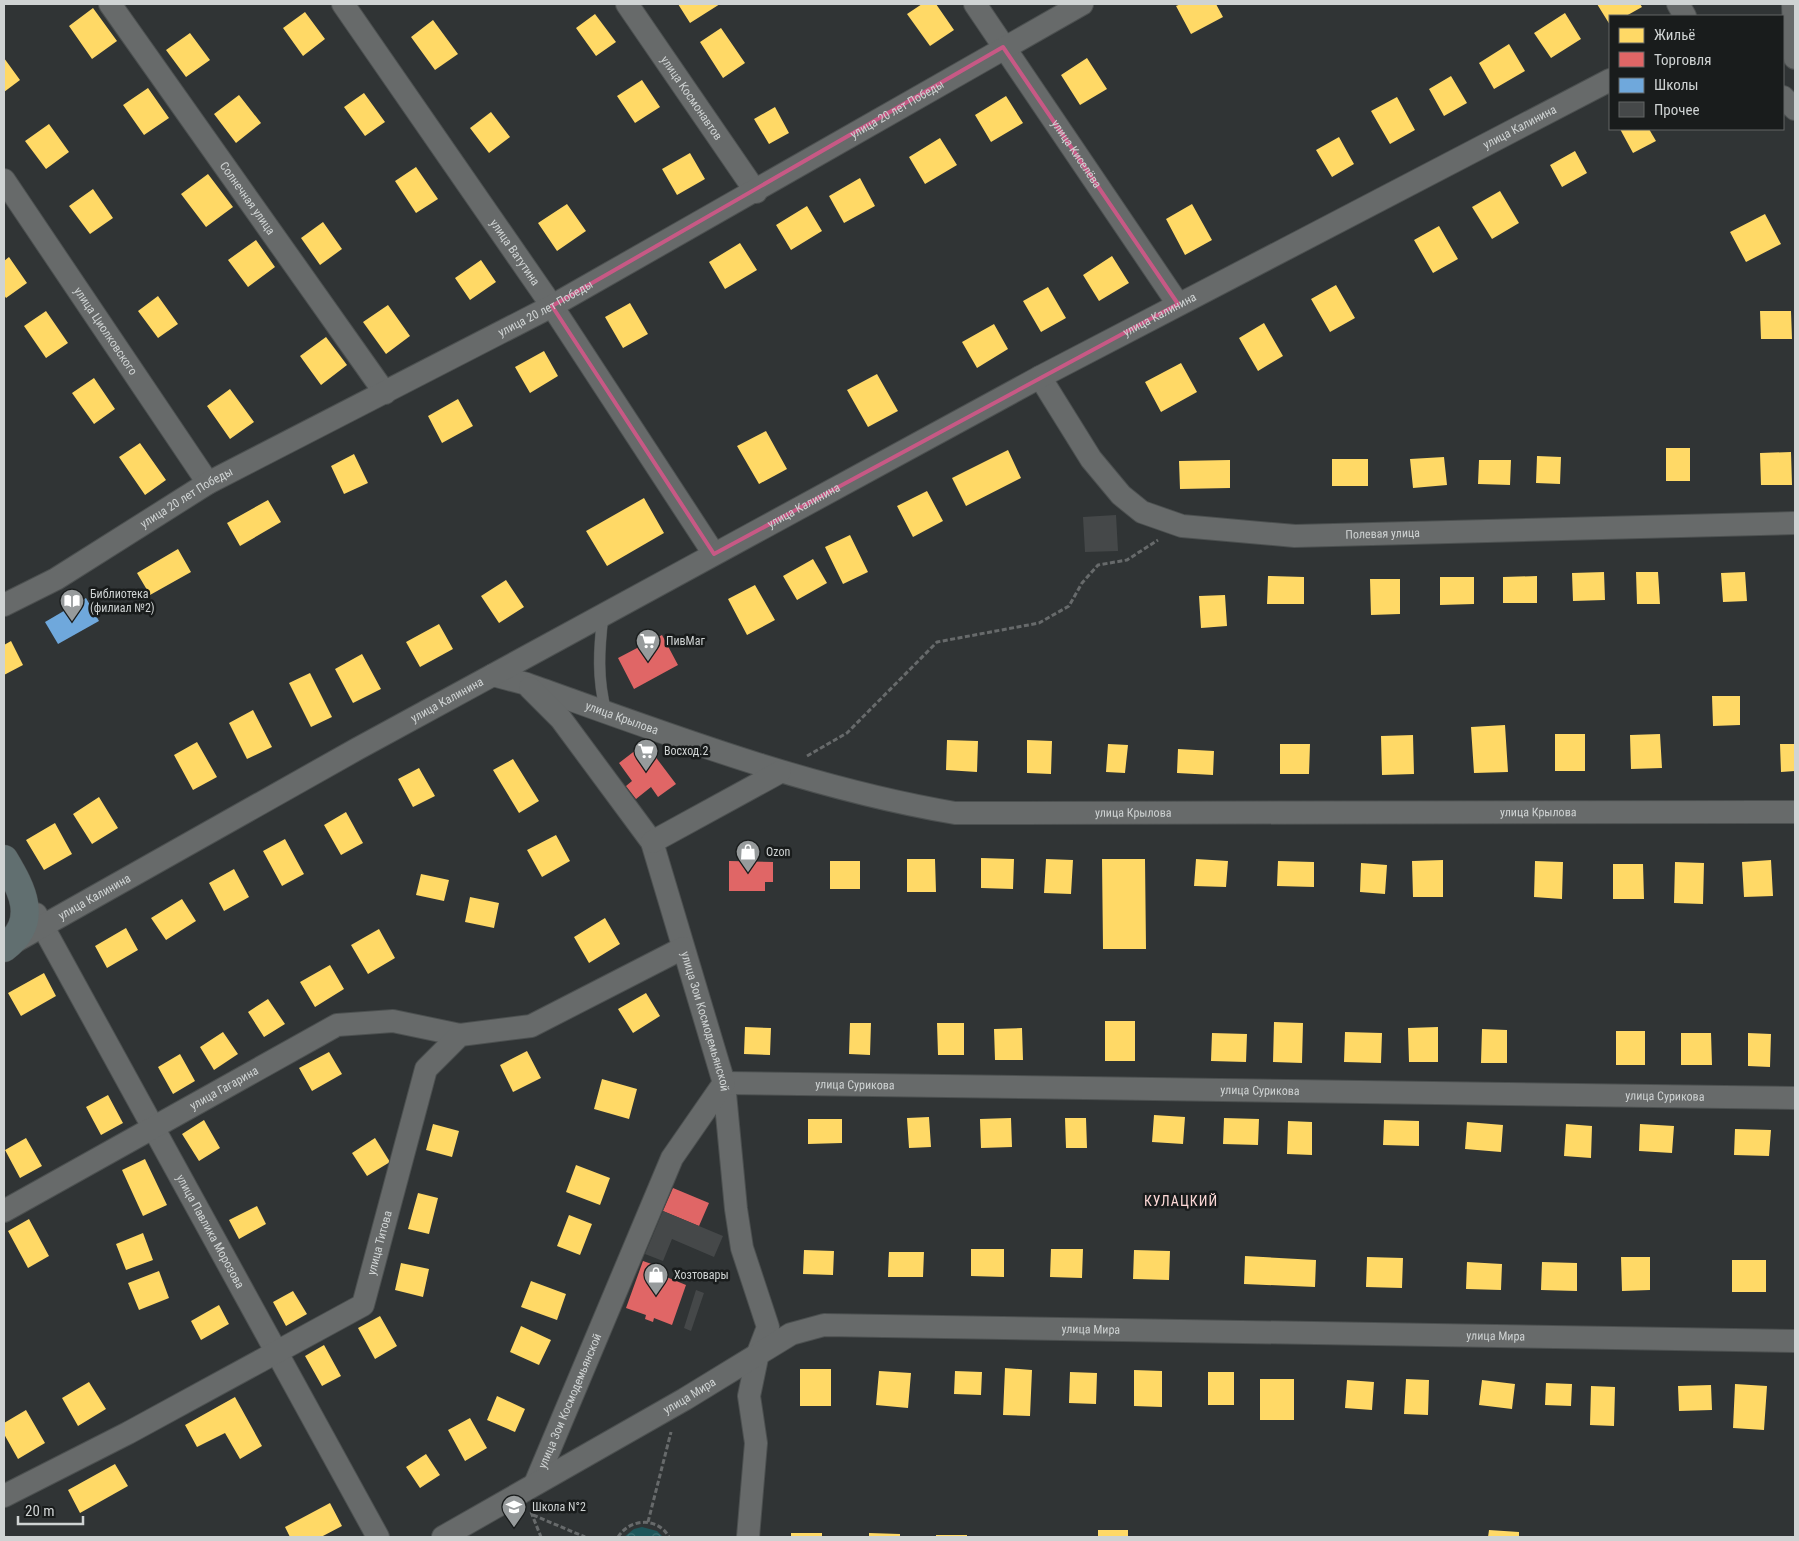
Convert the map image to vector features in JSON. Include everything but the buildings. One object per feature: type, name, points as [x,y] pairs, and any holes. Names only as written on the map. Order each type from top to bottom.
[{"type":"main road","points":[[4,859],[21,887],[25,908],[20,932],[5,947]]},
{"type":"street","name":"Солнечная улица","points":[[110,4],[385,393]]},
{"type":"street","name":"улица Ватутина","points":[[343,4],[552,306],[714,554]]},
{"type":"street","name":"улица Космонавтов","points":[[627,4],[756,192]]},
{"type":"street","name":"улица Киселёва","points":[[975,4],[1178,304]]},
{"type":"street","name":"улица 20 лет Победы","points":[[4,605],[56,579],[208,483],[552,306],[756,192],[1003,47],[1082,4]]},
{"type":"street","points":[[1678,4],[1684,15]]},
{"type":"street","points":[[1793,4],[1795,58]]},
{"type":"street","name":"улица Калинина","points":[[5,947],[493,675],[1040,377],[1609,81]]},
{"type":"street","points":[[1784,99],[1795,109]]},
{"type":"street","name":"улица Циолковского","points":[[4,180],[208,483]]},
{"type":"street","name":"Полевая улица","points":[[1040,377],[1091,459],[1121,495],[1142,512],[1182,526],[1295,536],[1795,523]]},
{"type":"street","name":"улица Крылова","points":[[493,675],[526,684],[780,772],[903,804],[956,813],[1795,812]]},
{"type":"street","name":"улица Зои Космодемьянской","points":[[526,684],[561,719],[652,842],[724,1083],[672,1158],[536,1484]]},
{"type":"street","points":[[652,842],[780,772]]},
{"type":"street","name":"улица Павлика Морозова","points":[[21,887],[378,1537]]},
{"type":"street","points":[[460,1034],[531,1026],[683,948]]},
{"type":"street","name":"улица Гагарина","points":[[4,1211],[337,1025],[393,1021],[460,1034]]},
{"type":"street","name":"улица Титова","points":[[4,1496],[276,1354],[363,1304],[426,1069],[460,1034]]},
{"type":"street","points":[[724,1083],[736,1209],[742,1248],[768,1327],[758,1353],[749,1396],[756,1443],[748,1537]]},
{"type":"street","name":"улица Сурикова","points":[[724,1083],[1795,1098]]},
{"type":"street","name":"улица Мира","points":[[443,1537],[685,1399],[791,1334],[824,1326],[1795,1342]]},
{"type":"lane","points":[[603,615],[598,656],[598,676],[606,712]]},
{"type":"path","points":[[780,772],[847,733],[937,642],[1040,623],[1069,606],[1082,583],[1098,566],[1127,560],[1182,526]]},
{"type":"path","points":[[648,1522],[672,1426]]},
{"type":"path","points":[[530,1509],[541,1537]]},
{"type":"path","points":[[533,1515],[585,1537]]},
{"type":"path","points":[[618,1537],[632,1524],[648,1522],[659,1526],[669,1537]]},
{"type":"highlighted area","points":[[1003,47],[1178,304],[714,554],[552,306]]},
{"type":"green space","points":[[642,1527],[657,1531],[663,1537],[624,1537],[634,1529]]},
{"type":"place","name":"Библиотека (филиал №2)","points":[[72,622]]},
{"type":"place","name":"ПивМаг","points":[[648,662]]},
{"type":"place","name":"Восход.2","points":[[646,772]]},
{"type":"place","name":"Ozon","points":[[748,873]]},
{"type":"place","name":"Хозтовары","points":[[656,1296]]},
{"type":"place","name":"Школа N°2","points":[[514,1528]]},
{"type":"district","name":"КУЛАЦКИЙ","points":[[1181,1201]]}]
